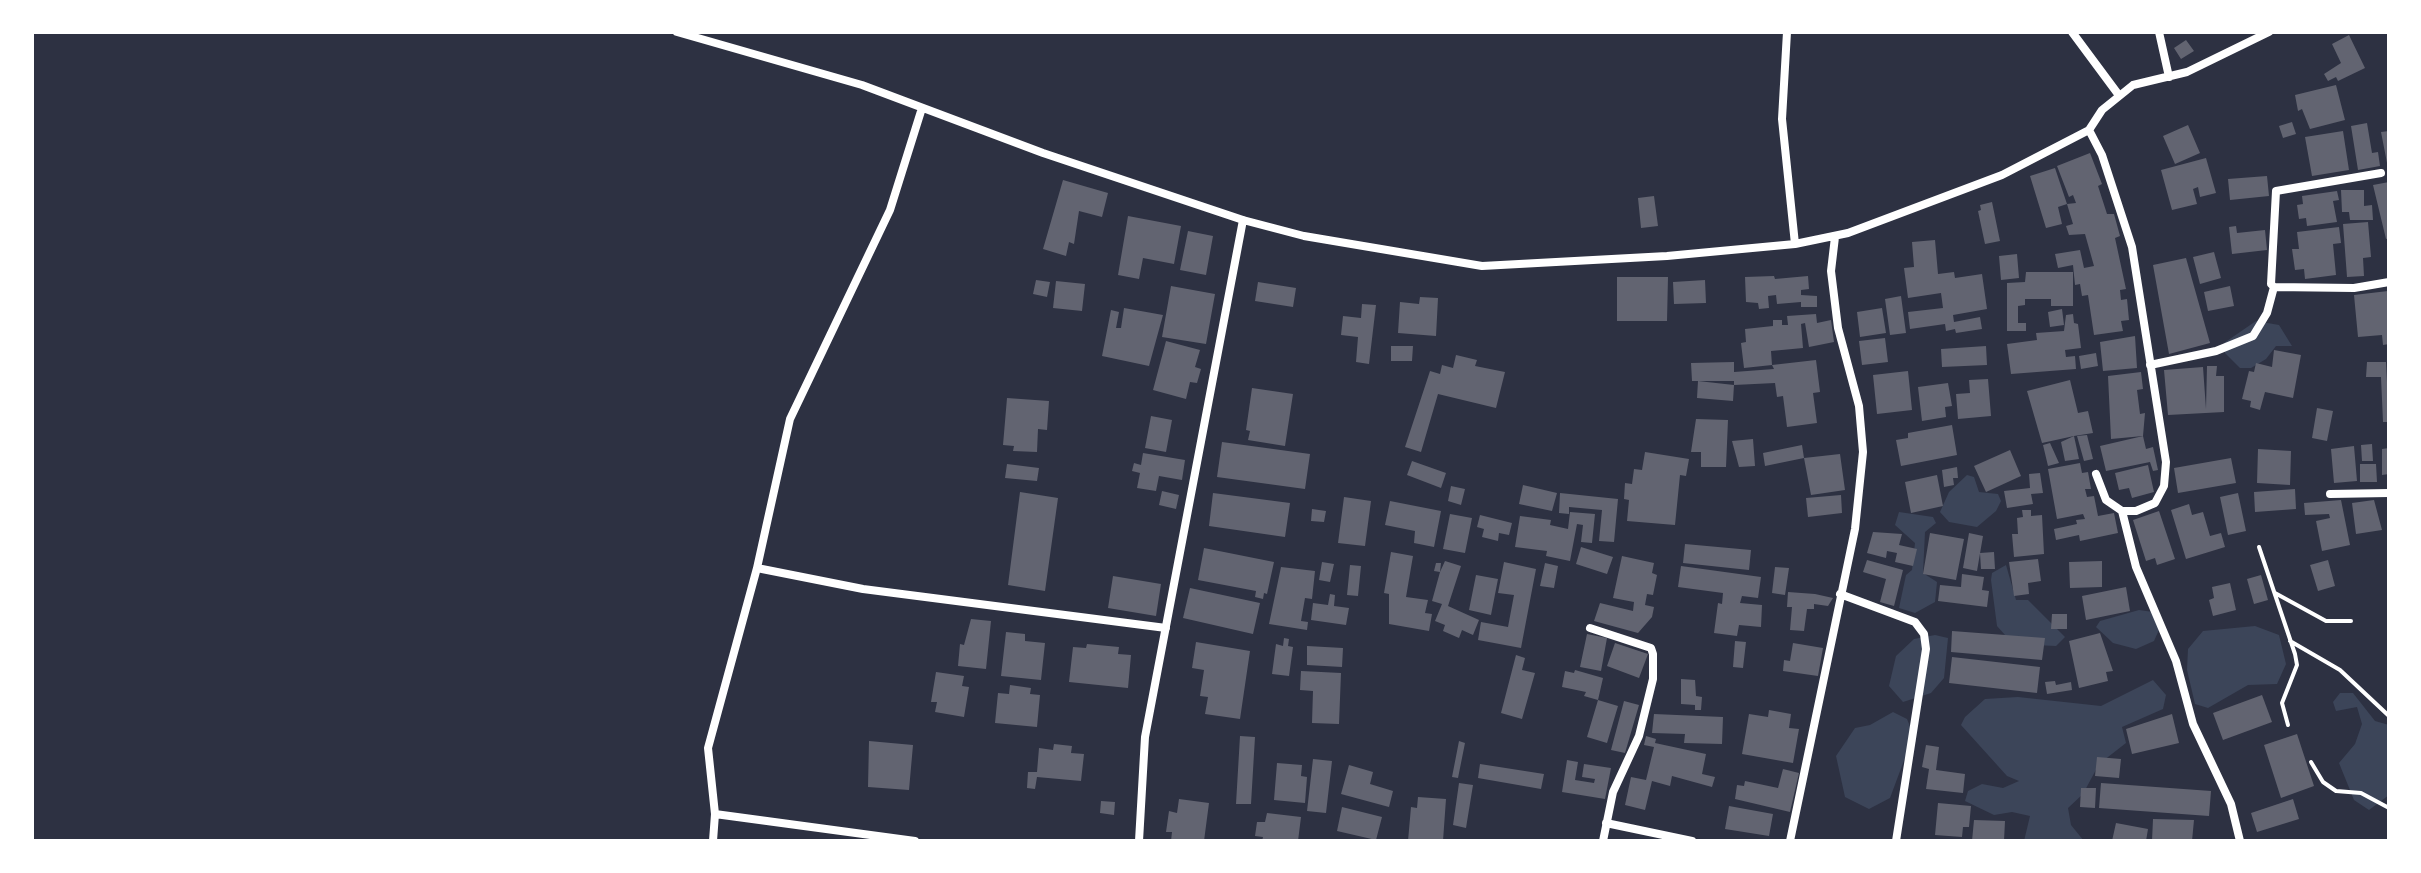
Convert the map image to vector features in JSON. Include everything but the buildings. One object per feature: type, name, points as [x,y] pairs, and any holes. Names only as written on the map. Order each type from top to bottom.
[{"type":"street","points":[[679,32],[862,85],[1043,153],[1243,220],[1334,242],[1482,266],[1667,256],[1795,244],[1835,237],[2002,175],[2089,130],[2118,94],[2133,85],[2187,72],[2269,32]]},
{"type":"street","points":[[1787,32],[1782,119],[1795,244]]},
{"type":"street","points":[[2072,32],[2118,94]]},
{"type":"street","points":[[2159,32],[2169,77]]},
{"type":"street","points":[[713,841],[715,814],[708,748],[757,568],[790,419],[890,210],[922,108]]},
{"type":"street","points":[[2089,130],[2102,155],[2132,247],[2166,462],[2164,486],[2155,503],[2136,511],[2122,511],[2106,500],[2096,474]]},
{"type":"street","points":[[2150,365],[2216,351],[2253,336],[2267,313],[2274,287],[2271,284],[2276,191],[2381,173]]},
{"type":"street","points":[[1139,841],[1145,737],[1243,220]]},
{"type":"street","points":[[1790,841],[1855,529],[1863,452],[1859,406],[1838,328],[1831,271],[1835,237]]},
{"type":"street","points":[[2274,287],[2354,288],[2389,282]]},
{"type":"street","points":[[2330,494],[2389,493]]},
{"type":"street","points":[[2122,511],[2144,591],[2176,661],[2193,724],[2231,804],[2240,841]]},
{"type":"street","points":[[757,568],[878,591],[1166,628]]},
{"type":"street","points":[[1840,594],[1915,622],[1924,634],[1926,649],[1896,841]]},
{"type":"street","points":[[1590,628],[1651,648],[1653,654],[1653,679],[1639,736],[1613,792],[1603,841]]},
{"type":"street","points":[[715,814],[915,841]]},
{"type":"street","points":[[1606,823],[1692,841]]},
{"type":"path","points":[[2259,547],[2297,665],[2282,703],[2288,725]]},
{"type":"path","points":[[2275,593],[2326,621],[2351,621]]},
{"type":"path","points":[[2288,639],[2301,650],[2340,670],[2389,716]]},
{"type":"path","points":[[2311,762],[2323,782],[2336,791],[2361,793],[2389,808]]},
{"type":"shaded area","points":[[2256,321],[2279,325],[2292,346],[2276,346],[2266,359],[2251,368],[2240,368],[2225,353],[2224,343]]},
{"type":"shaded area","points":[[1967,475],[1974,477],[1979,492],[1998,494],[2001,501],[1996,511],[1977,527],[1949,522],[1940,512],[1949,492]]},
{"type":"shaded area","points":[[1899,512],[1933,517],[1936,523],[1925,532],[1923,573],[1937,582],[1935,602],[1915,613],[1899,608],[1906,575],[1912,570],[1915,543],[1895,525]]},
{"type":"shaded area","points":[[2006,565],[2016,600],[2028,600],[2065,637],[2056,646],[2013,644],[1997,626],[1992,573]]},
{"type":"shaded area","points":[[2139,610],[2160,613],[2163,621],[2154,641],[2136,649],[2113,643],[2096,627],[2100,621]]},
{"type":"shaded area","points":[[2255,626],[2279,635],[2286,664],[2277,684],[2248,685],[2208,708],[2195,704],[2187,670],[2188,649],[2203,631]]},
{"type":"shaded area","points":[[1935,635],[1948,638],[1944,678],[1931,693],[1903,702],[1889,686],[1896,656],[1914,639]]},
{"type":"shaded area","points":[[2153,680],[2166,695],[2163,709],[2122,727],[2126,743],[2099,764],[2083,794],[2068,808],[2071,825],[2084,841],[2024,841],[2030,816],[2012,812],[1994,815],[1965,801],[1968,791],[1982,784],[2003,788],[2019,781],[2007,776],[1961,725],[1965,717],[1985,699],[2018,697],[2101,706]]},
{"type":"shaded area","points":[[2340,693],[2353,693],[2375,721],[2389,725],[2389,795],[2369,810],[2354,800],[2339,763],[2355,744],[2362,724],[2357,707],[2336,711],[2333,702]]},
{"type":"shaded area","points":[[1893,712],[1907,719],[1916,741],[1906,755],[1890,798],[1869,809],[1845,797],[1836,756],[1855,728],[1870,725]]}]
